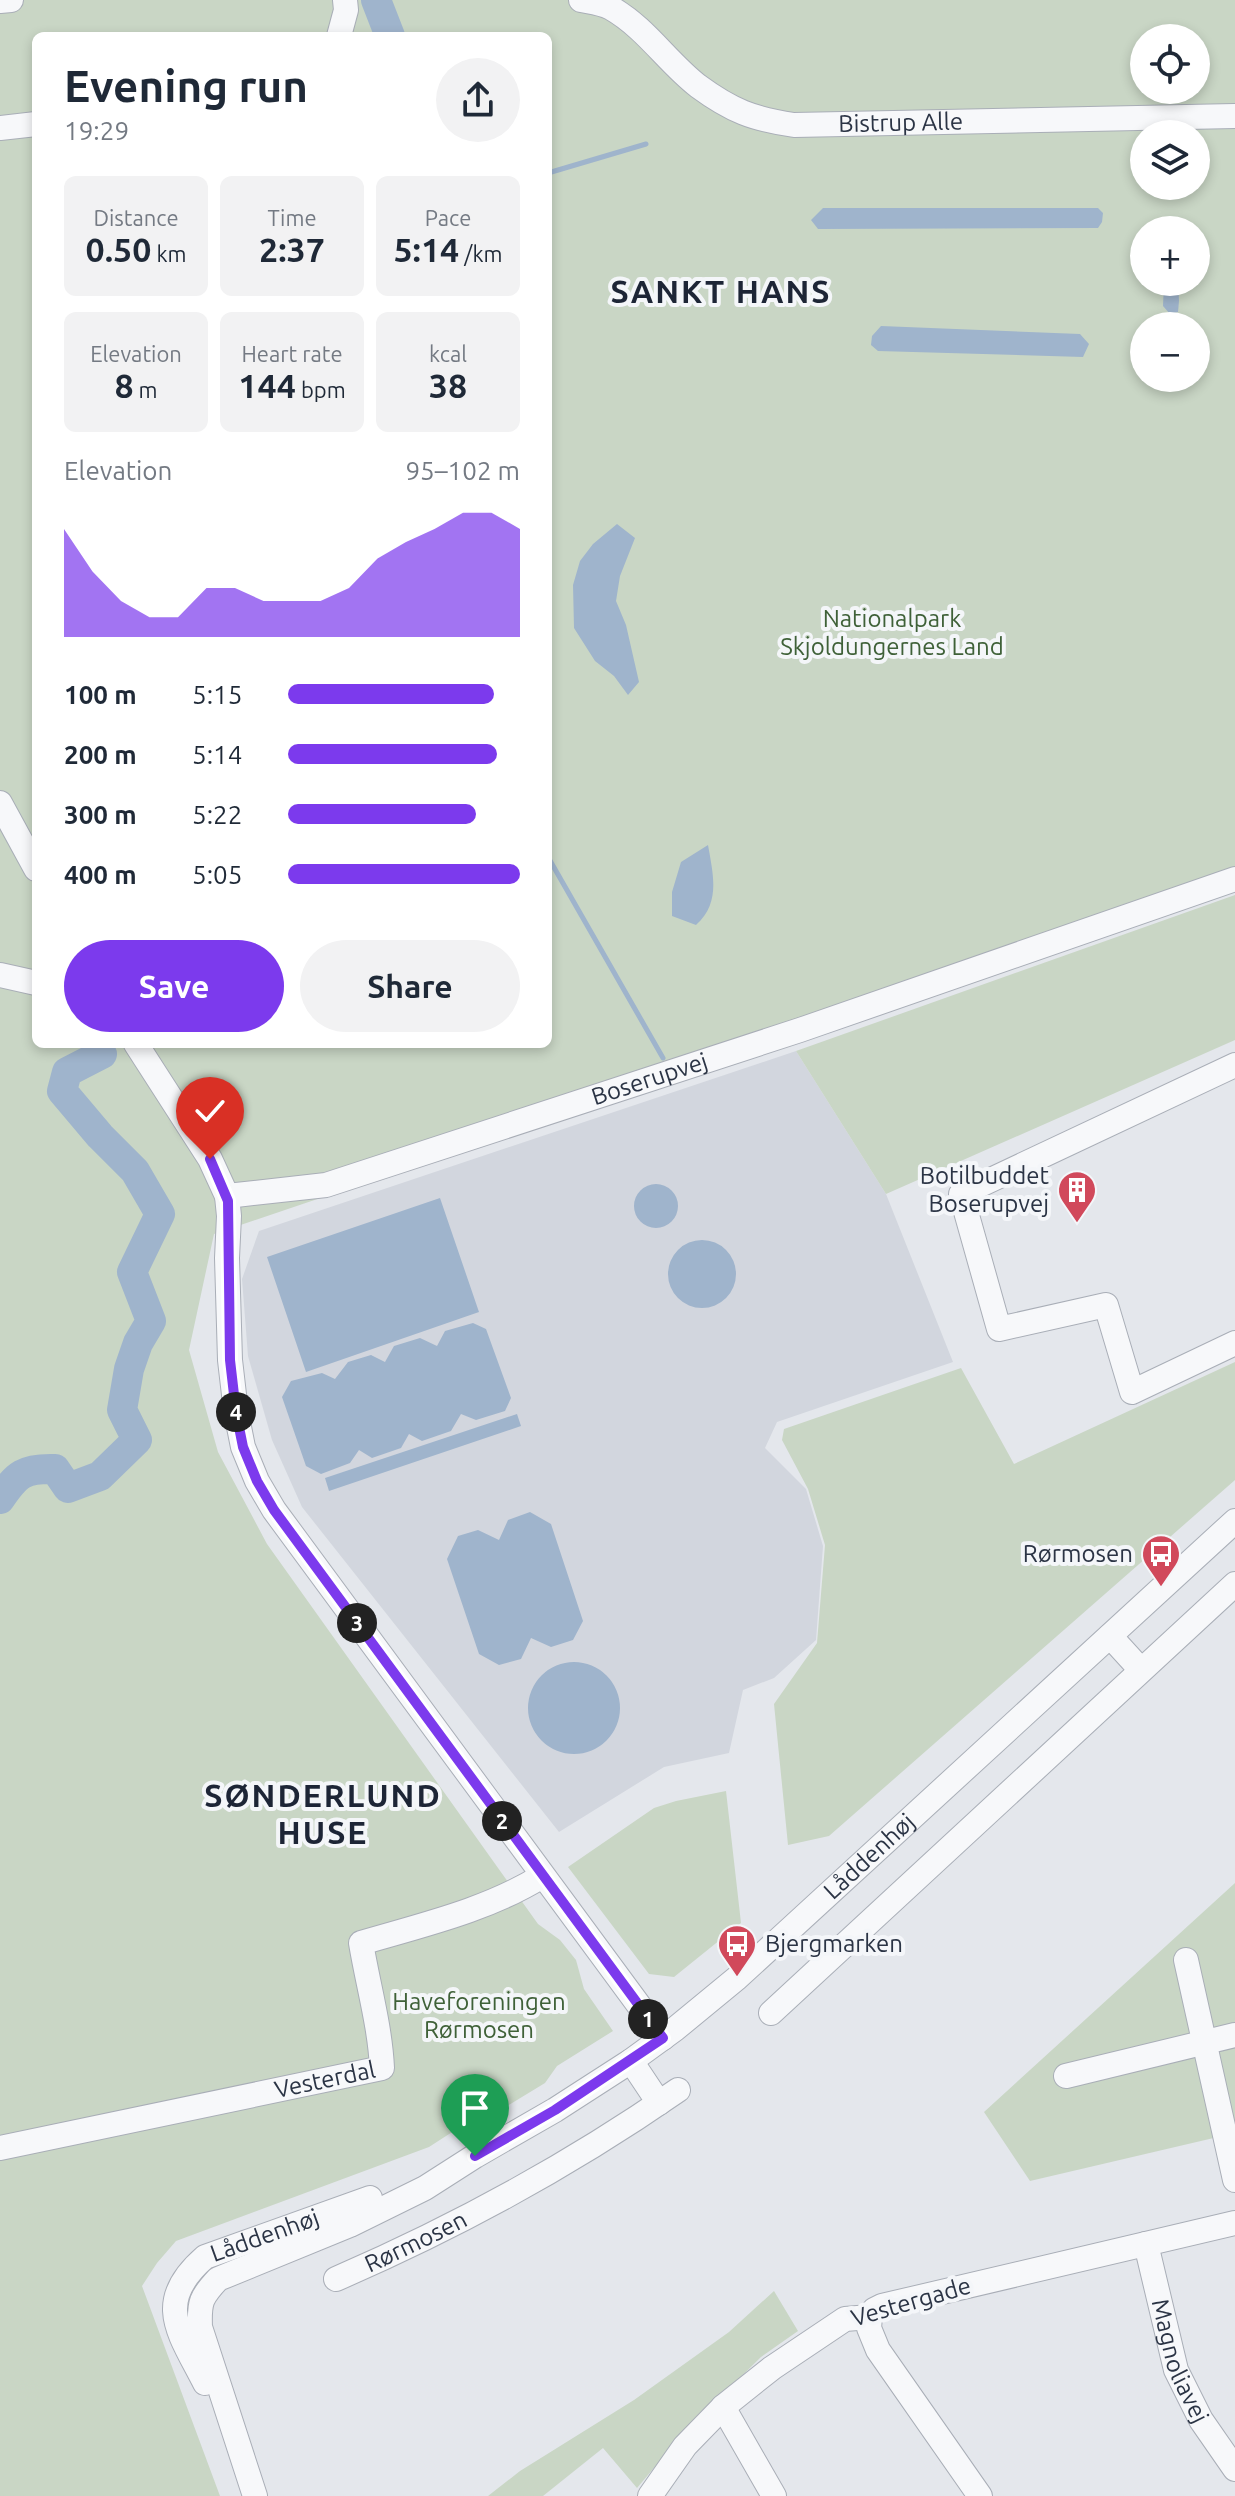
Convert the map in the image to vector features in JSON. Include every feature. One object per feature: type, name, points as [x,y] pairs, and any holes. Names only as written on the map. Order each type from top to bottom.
[{"type":"street","points":[[0,1],[11,0]]},
{"type":"street","points":[[340,32],[346,10],[345,0]]},
{"type":"street","name":"Bistrup Alle","points":[[581,0],[608,6],[637,26],[696,84],[727,106],[758,120],[794,125],[1235,116]]},
{"type":"street","points":[[0,128],[32,124]]},
{"type":"street","points":[[0,803],[32,862]]},
{"type":"street","name":"Boserupvej","points":[[227,1196],[326,1185],[800,1030],[1235,879]]},
{"type":"street","points":[[0,975],[32,982]]},
{"type":"street","points":[[139,1048],[210,1159],[227,1196],[230,1360],[243,1447],[257,1481],[274,1510],[663,2038]]},
{"type":"street","points":[[1235,1065],[961,1194],[999,1329],[1106,1305],[1132,1392],[1235,1343]]},
{"type":"street","name":"Låddenhøj","points":[[255,2496],[235,2442],[178,2330],[173,2307],[189,2271],[205,2257],[342,2210],[475,2156],[631,2061],[737,1978],[1235,1521]]},
{"type":"street","points":[[771,2013],[1235,1584]]},
{"type":"street","points":[[1110,1636],[1141,1670]]},
{"type":"street","name":"Vesterdal","points":[[0,2148],[382,2068],[381,2037],[370,1997],[361,1943],[454,1916],[521,1890],[542,1876]]},
{"type":"street","points":[[1186,1960],[1235,2180]]},
{"type":"street","points":[[1066,2076],[1235,2035]]},
{"type":"street","name":"Rørmosen","points":[[336,2279],[498,2202],[584,2152],[669,2096],[631,2061]]},
{"type":"street","name":"Vestergade","points":[[650,2496],[685,2446],[723,2407],[772,2368],[845,2319],[870,2317],[874,2310],[882,2306],[1235,2223]]},
{"type":"street","name":"Magnoliavej","points":[[1146,2244],[1176,2370],[1201,2420],[1235,2469]]},
{"type":"street","points":[[870,2317],[869,2328],[878,2350],[980,2496]]},
{"type":"street","points":[[723,2407],[774,2496]]},
{"type":"shaded area","points":[[796,1051],[886,1194],[953,1362],[777,1422],[765,1448],[806,1489],[823,1546],[816,1640],[774,1678],[743,1690],[729,1753],[664,1767],[559,1832],[302,1507],[272,1440],[248,1356],[242,1279],[259,1231]]},
{"type":"green space","name":"Nationalpark Skjoldungernes Land","points":[[0,0],[1235,0],[1235,888],[214,1234],[189,1350],[218,1452],[267,1544],[538,1924],[560,1940],[576,1960],[584,1989],[613,2031],[557,2066],[545,2083],[494,2114],[460,2127],[429,2147],[176,2241],[142,2286],[220,2496],[0,2496]]},
{"type":"green space","points":[[1235,895],[1235,1040],[886,1194],[796,1051]]},
{"type":"green space","points":[[1235,1362],[1235,1480],[829,1836],[788,1845],[774,1704],[817,1643],[825,1545],[808,1489],[782,1440],[784,1429],[961,1368],[1014,1464]]},
{"type":"green space","points":[[726,1791],[741,1923],[674,1977],[649,1974],[568,1867],[654,1808]]},
{"type":"green space","points":[[1235,1883],[1235,2133],[1030,2181],[984,2112]]},
{"type":"green space","points":[[774,2291],[798,2331],[761,2357],[680,2437],[637,2488],[603,2448],[543,2496],[488,2496],[520,2471],[634,2400],[729,2332]]},
{"type":"water","points":[[823,208],[1098,208],[1103,213],[1098,228],[818,229],[811,220]]},
{"type":"water","points":[[1163,296],[1179,296],[1178,312],[1168,312],[1163,306]]},
{"type":"water","points":[[881,326],[1080,334],[1089,344],[1083,357],[878,351],[871,345],[872,336]]},
{"type":"water","points":[[617,524],[635,538],[620,576],[616,601],[626,625],[639,682],[628,695],[614,676],[595,661],[574,628],[573,585],[580,561],[593,544]]},
{"type":"water","points":[[708,845],[713,877],[712,898],[696,925],[672,916],[672,892],[681,862]]},
{"type":"water","points":[[656,1184],[672,1190],[678,1206],[672,1222],[656,1228],[640,1222],[634,1206],[640,1190]]},
{"type":"water","points":[[440,1198],[479,1312],[306,1372],[267,1257]]},
{"type":"water","points":[[695,1240],[709,1240],[721,1245],[731,1255],[736,1274],[731,1293],[721,1303],[709,1308],[695,1308],[683,1303],[673,1293],[668,1281],[668,1267],[673,1255],[683,1245]]},
{"type":"water","points":[[473,1323],[486,1329],[511,1398],[505,1411],[476,1420],[461,1414],[451,1431],[422,1441],[409,1434],[401,1448],[372,1458],[359,1450],[350,1463],[321,1474],[306,1466],[282,1397],[291,1381],[322,1373],[335,1379],[348,1362],[371,1355],[385,1362],[394,1346],[420,1338],[437,1346],[445,1331]]},
{"type":"water","points":[[517,1414],[521,1426],[329,1491],[325,1478]]},
{"type":"water","points":[[530,1512],[551,1524],[583,1621],[573,1640],[551,1647],[531,1638],[521,1659],[499,1665],[479,1654],[447,1559],[458,1536],[478,1530],[499,1540],[508,1520]]},
{"type":"water","points":[[574,1662],[592,1665],[607,1675],[617,1690],[620,1708],[617,1726],[607,1741],[592,1751],[574,1754],[556,1751],[541,1741],[531,1726],[528,1708],[531,1690],[541,1675],[556,1665]]},
{"type":"waterway","points":[[376,0],[388,32]]},
{"type":"waterway","points":[[552,172],[646,144]]},
{"type":"waterway","points":[[552,864],[663,1058]]},
{"type":"waterway","points":[[0,1499],[11,1484],[28,1471],[55,1469],[68,1488],[100,1476],[137,1440],[122,1410],[129,1369],[138,1343],[151,1321],[132,1272],[160,1214],[135,1171],[62,1091],[67,1072],[102,1054]]},
{"type":"place","name":"Botilbuddet Boserupvej","points":[[1077,1224]]},
{"type":"place","name":"Rørmosen","points":[[1161,1588]]},
{"type":"place","name":"Bjergmarken","points":[[737,1978]]},
{"type":"district","name":"SANKT HANS","points":[[721,292]]},
{"type":"district","name":"SØNDERLUND HUSE","points":[[323,1814]]},
{"type":"route","points":[[210,1159],[228,1201],[230,1360],[243,1447],[257,1481],[274,1510],[663,2038],[555,2110],[475,2156]]},
{"type":"park label","name":"Haveforeningen Rørmosen","points":[[479,2016]]}]
